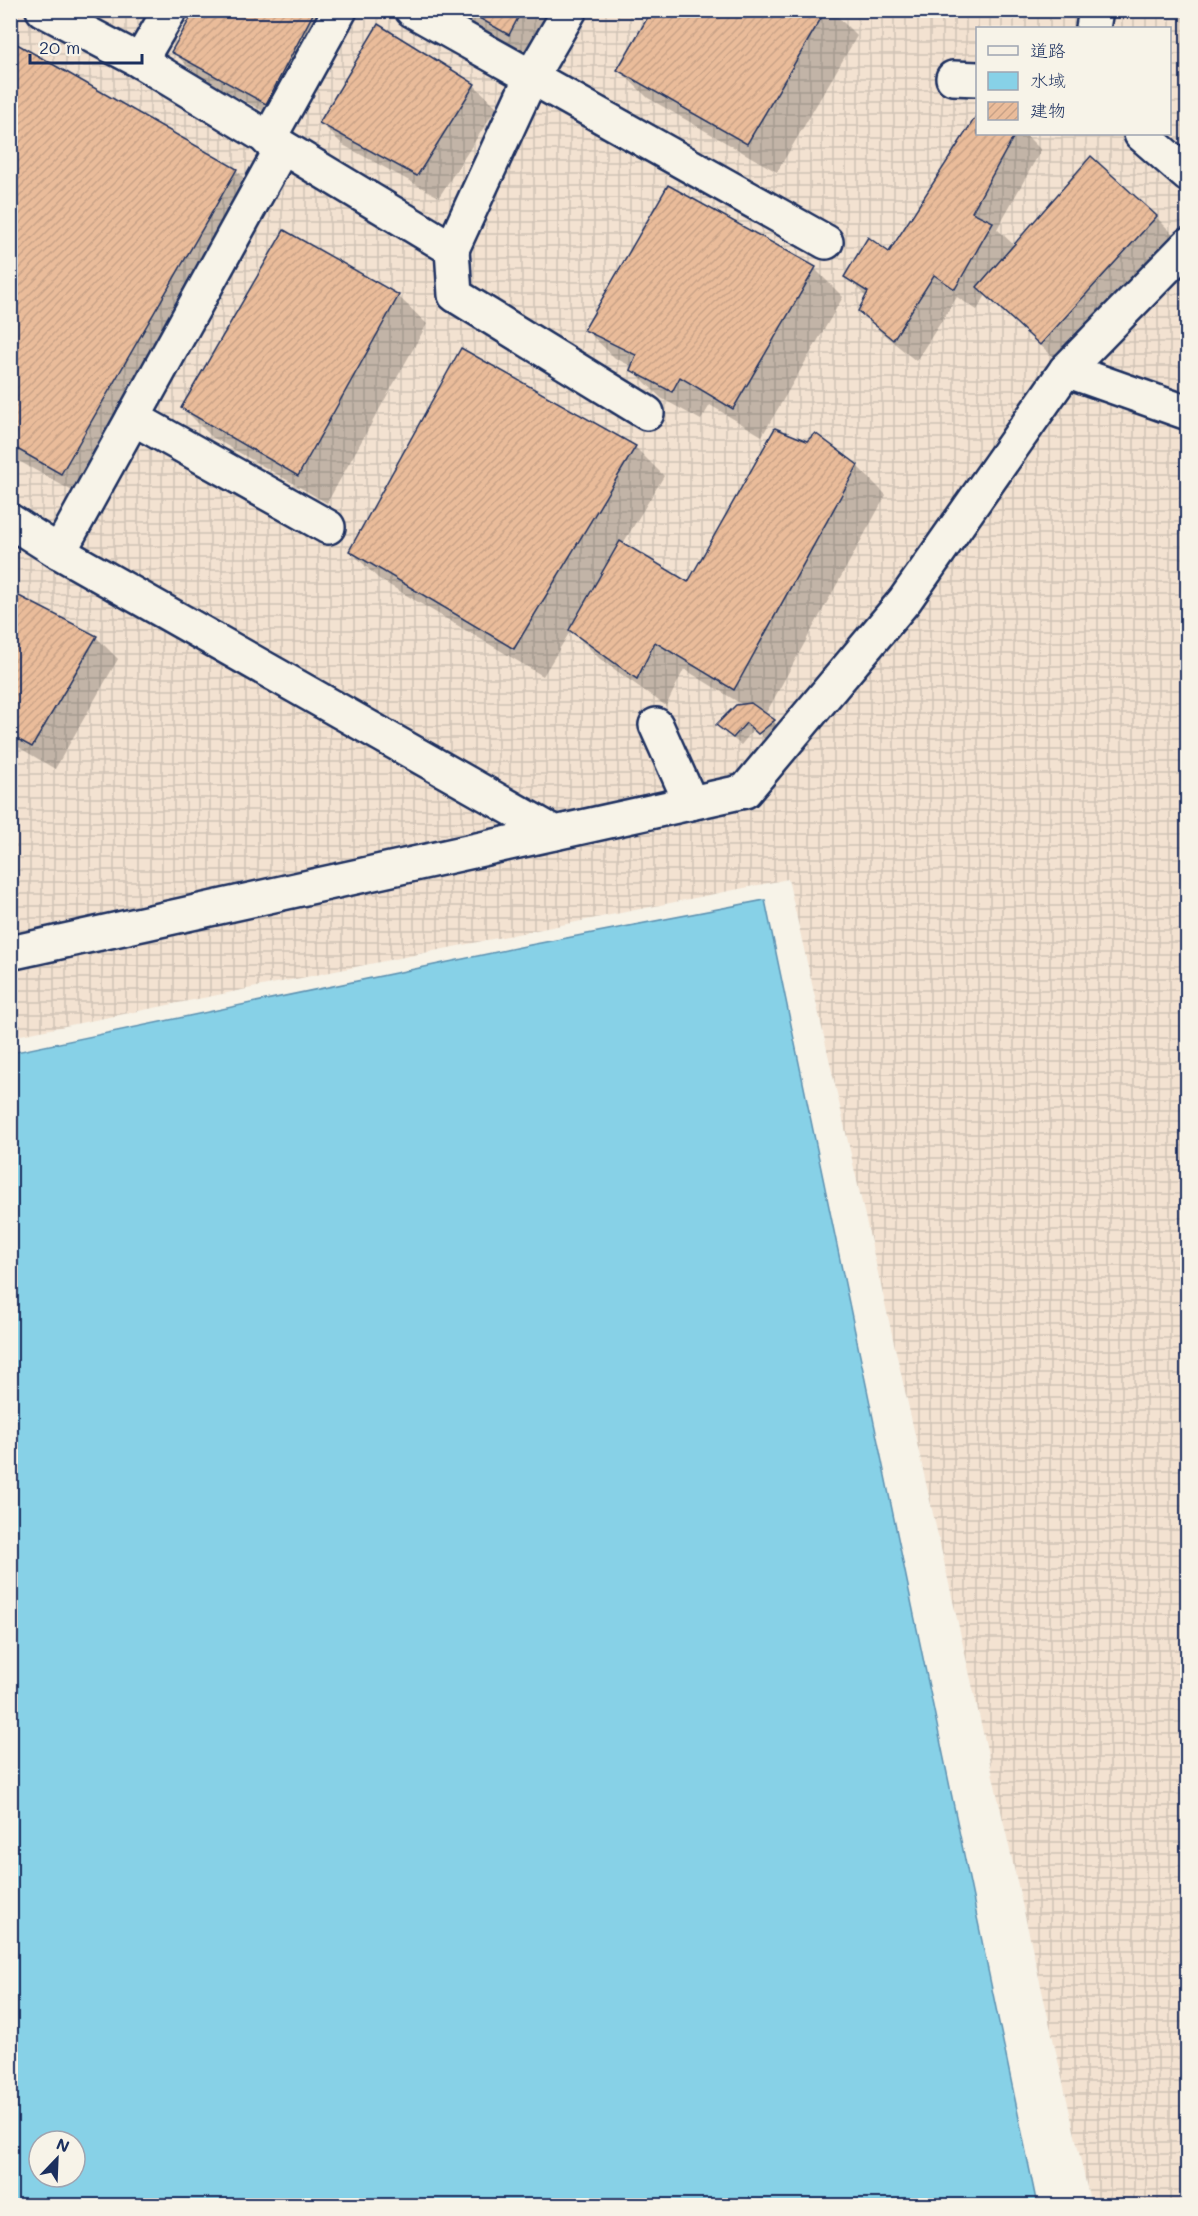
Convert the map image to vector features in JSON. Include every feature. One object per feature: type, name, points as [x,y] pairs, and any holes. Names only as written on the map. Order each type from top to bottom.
[{"type":"street","points":[[43,10],[140,61],[452,249]]},
{"type":"street","points":[[140,61],[170,10]]},
{"type":"street","points":[[59,552],[133,418],[275,144],[340,10]]},
{"type":"street","points":[[412,10],[532,75],[826,242]]},
{"type":"street","points":[[570,10],[532,75],[452,249],[455,295],[646,413]]},
{"type":"street","points":[[1093,27],[1096,10]]},
{"type":"street","points":[[1143,135],[1188,175]]},
{"type":"street","points":[[10,953],[745,791],[905,600],[1066,370],[1188,245]]},
{"type":"street","points":[[1066,370],[1188,413]]},
{"type":"street","points":[[133,418],[328,527]]},
{"type":"street","points":[[10,521],[59,552],[555,833]]},
{"type":"street","points":[[656,725],[691,803]]},
{"type":"shaded area","points":[[11,11],[1187,11],[1187,2205],[1091,2205],[788,879],[11,1037]]},
{"type":"water","points":[[765,900],[1037,2205],[11,2205],[11,1053],[530,945]]},
{"type":"building","points":[[195,10],[315,10],[266,104],[171,52]]},
{"type":"building","points":[[465,10],[522,10],[509,35]]},
{"type":"building","points":[[652,10],[826,10],[747,144],[617,70]]},
{"type":"building","points":[[378,24],[475,84],[417,176],[319,123]]},
{"type":"building","points":[[10,40],[237,169],[61,474],[10,445]]},
{"type":"building","points":[[976,116],[976,135],[1014,135],[972,212],[993,222],[955,289],[934,275],[893,340],[858,311],[868,292],[844,277],[868,237],[889,252]]},
{"type":"building","points":[[1091,156],[1157,216],[1040,345],[977,287]]},
{"type":"building","points":[[668,185],[816,267],[733,409],[680,377],[672,392],[630,370],[636,355],[584,330]]},
{"type":"building","points":[[284,230],[399,295],[298,476],[181,408]]},
{"type":"building","points":[[461,348],[636,446],[514,649],[349,551]]},
{"type":"building","points":[[775,428],[807,441],[815,433],[858,465],[734,690],[655,642],[637,679],[569,630],[620,541],[688,582]]},
{"type":"building","points":[[17,595],[97,636],[32,747],[10,735],[10,607]]},
{"type":"building","points":[[751,703],[775,720],[758,734],[746,723],[733,738],[716,725],[736,705]]}]
